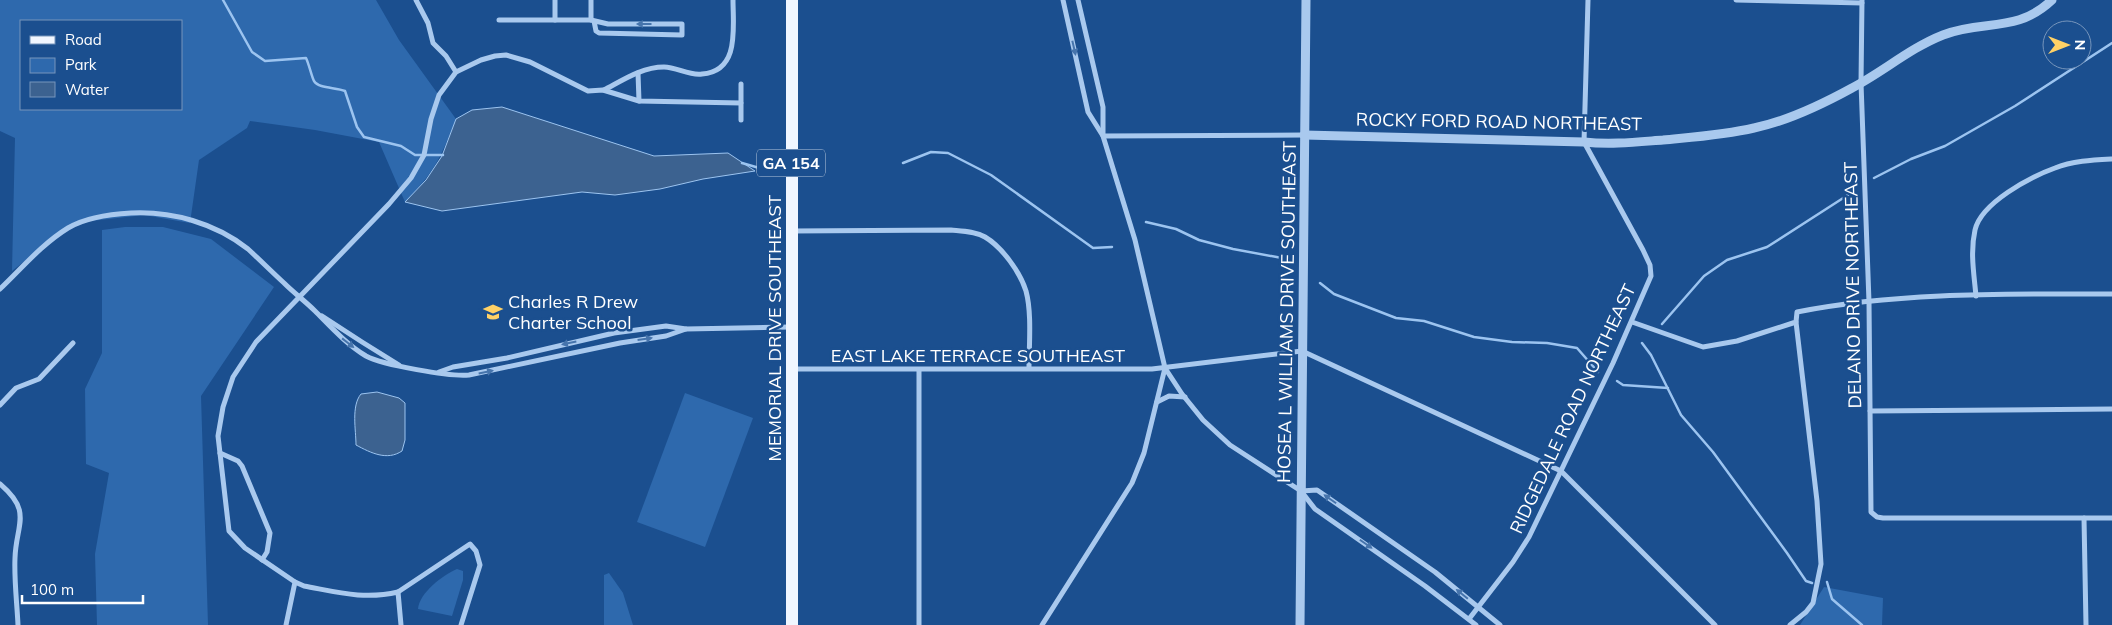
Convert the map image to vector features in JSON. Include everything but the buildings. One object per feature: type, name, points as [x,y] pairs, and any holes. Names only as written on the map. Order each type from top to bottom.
[{"type":"main road","name":"MEMORIAL DRIVE SOUTHEAST","points":[[792,0],[792,625]]},
{"type":"street","points":[[416,0],[428,23],[433,43],[446,56],[456,72]]},
{"type":"street","points":[[554,0],[555,20]]},
{"type":"street","points":[[499,20],[592,20],[608,24],[682,24],[682,35],[599,34],[592,20],[591,0]]},
{"type":"street","points":[[604,90],[638,72],[664,67],[701,75],[714,71],[723,65],[729,58],[732,48],[733,0]]},
{"type":"street","points":[[1063,0],[1088,112],[1103,136],[1135,240],[1165,368],[1203,420],[1230,445],[1301,491],[1315,508],[1425,586],[1476,625]]},
{"type":"street","points":[[1078,0],[1103,107],[1103,136]]},
{"type":"street","name":"HOSEA L WILLIAMS DRIVE SOUTHEAST","points":[[1300,625],[1306,0]]},
{"type":"street","name":"RIDGEDALE ROAD NORTHEAST","points":[[1469,619],[1513,562],[1529,537],[1632,322],[1651,276],[1650,265],[1584,142],[1588,0]]},
{"type":"street","points":[[1736,0],[1862,2]]},
{"type":"street","name":"ROCKY FORD ROAD NORTHEAST","points":[[1304,135],[1622,143],[1710,135],[1755,128],[1812,109],[1861,83],[1920,46],[1942,35],[1965,28],[1997,26],[2021,20],[2042,9],[2052,0]]},
{"type":"street","name":"DELANO DRIVE NORTHEAST","points":[[1862,2],[1861,83],[1869,302],[1871,512],[1877,517],[1883,518],[2084,518]]},
{"type":"street","points":[[461,625],[480,565],[476,551],[470,544],[398,592],[362,597],[304,586],[295,582],[245,548],[229,532],[220,453],[220,417],[233,377],[256,342],[389,204],[411,178],[424,155],[431,119],[439,95],[456,72],[481,60],[506,55],[530,62],[588,91],[604,90],[639,101],[741,103]]},
{"type":"street","points":[[638,72],[639,101]]},
{"type":"street","points":[[741,84],[741,120]]},
{"type":"street","points":[[1103,136],[1304,135]]},
{"type":"street","points":[[1976,296],[1972,254],[1975,228],[1986,210],[2011,190],[2056,167],[2087,161],[2112,159]]},
{"type":"street","points":[[0,289],[48,243],[70,227],[102,217],[144,212],[171,215],[196,222],[217,230],[247,248],[313,309],[346,343],[367,357],[388,365],[439,372],[455,377],[620,343],[666,336],[686,329]]},
{"type":"street","points":[[792,231],[951,230],[984,236],[1000,250],[1009,262],[1020,278],[1026,292],[1029,368]]},
{"type":"street","points":[[1790,625],[1806,612],[1813,603],[1821,564],[1818,501],[1796,322],[1797,312],[1869,302],[1934,296],[2112,294]]},
{"type":"street","points":[[313,309],[402,366]]},
{"type":"street","points":[[1632,322],[1703,347],[1737,341],[1796,322]]},
{"type":"street","points":[[439,372],[453,367],[507,358],[614,333],[666,326],[686,329],[792,327]]},
{"type":"street","points":[[0,405],[16,388],[39,379],[73,343]]},
{"type":"street","points":[[1302,351],[1561,471],[1714,625]]},
{"type":"street","name":"EAST LAKE TERRACE SOUTHEAST","points":[[791,370],[1165,368],[1302,351]]},
{"type":"street","points":[[1042,625],[1132,484],[1144,453],[1165,368]]},
{"type":"street","points":[[919,370],[919,625]]},
{"type":"street","points":[[1157,402],[1168,396],[1185,397]]},
{"type":"street","points":[[1870,411],[2112,409]]},
{"type":"street","points":[[220,453],[238,461],[242,466],[270,533],[267,552],[262,560]]},
{"type":"street","points":[[0,484],[13,495],[19,508],[21,527],[14,558],[18,625]]},
{"type":"street","points":[[1301,491],[1316,489],[1435,572],[1500,625]]},
{"type":"street","points":[[2086,625],[2084,518],[2112,518]]},
{"type":"street","points":[[286,625],[295,582]]},
{"type":"street","points":[[398,592],[401,625]]},
{"type":"green space","points":[[0,0],[376,0],[399,40],[456,119],[436,164],[405,202],[379,142],[315,130],[250,121],[247,128],[199,160],[190,223],[144,215],[73,223],[12,271],[15,138],[0,131]]},
{"type":"green space","points":[[125,227],[163,227],[211,239],[274,287],[201,396],[208,625],[97,625],[95,554],[109,473],[86,464],[85,389],[102,353],[102,230]]},
{"type":"green space","points":[[685,393],[753,418],[705,547],[637,522]]},
{"type":"green space","points":[[457,569],[463,571],[463,580],[452,616],[418,609],[419,603],[427,591],[439,580]]},
{"type":"green space","points":[[609,573],[623,593],[633,625],[604,625],[604,575]]},
{"type":"green space","points":[[1824,587],[1883,598],[1882,625],[1800,625]]},
{"type":"water","points":[[502,107],[654,156],[728,153],[755,171],[703,179],[660,189],[615,195],[582,192],[442,211],[405,202],[426,180],[442,156],[456,119],[472,110]]},
{"type":"water","points":[[377,392],[399,398],[405,403],[405,440],[402,451],[396,454],[379,455],[356,445],[355,411],[358,399],[361,394]]},
{"type":"waterway","points":[[223,0],[252,52],[265,61],[306,58],[316,84],[345,91],[357,127],[364,137],[401,146],[415,155],[443,155]]},
{"type":"waterway","points":[[1874,178],[1911,159],[1945,146],[2015,106],[2112,43]]},
{"type":"waterway","points":[[903,163],[931,152],[948,153],[991,175],[1093,248],[1112,247]]},
{"type":"waterway","points":[[742,163],[773,172],[784,169]]},
{"type":"waterway","points":[[1662,324],[1704,276],[1727,260],[1767,247],[1851,193]]},
{"type":"waterway","points":[[1146,222],[1176,229],[1199,240],[1233,249],[1282,258]]},
{"type":"waterway","points":[[1320,283],[1334,294],[1396,318],[1424,321],[1474,337],[1512,342],[1547,343],[1577,348],[1598,372]]},
{"type":"waterway","points":[[1642,343],[1651,355],[1681,415],[1713,452],[1806,581],[1812,583]]},
{"type":"waterway","points":[[1617,381],[1623,385],[1668,388]]},
{"type":"waterway","points":[[1827,582],[1832,599],[1862,625]]},
{"type":"place","name":"Charles R Drew Charter School","points":[[493,312]]}]
